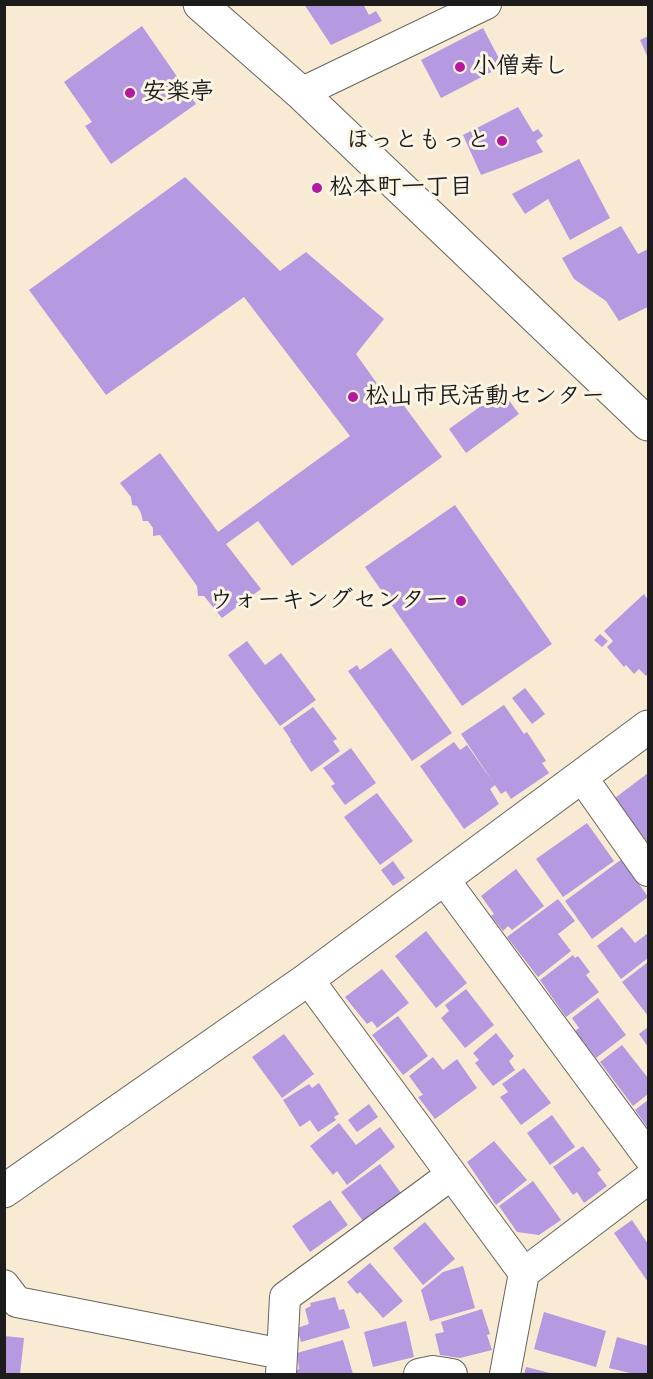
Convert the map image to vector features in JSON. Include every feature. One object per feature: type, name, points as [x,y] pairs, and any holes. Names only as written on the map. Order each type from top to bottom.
[{"type":"street","points":[[200,4],[301,93],[648,424]]},
{"type":"street","points":[[301,93],[486,4]]},
{"type":"street","points":[[4,1191],[308,979],[648,727]]},
{"type":"street","points":[[581,776],[648,871]]},
{"type":"street","points":[[443,878],[648,1156]]},
{"type":"street","points":[[308,979],[524,1273]]},
{"type":"street","points":[[4,1285],[17,1302],[281,1364],[285,1297],[451,1175]]},
{"type":"street","points":[[505,1374],[524,1273],[648,1179]]},
{"type":"street","points":[[419,1374],[433,1371],[452,1374]]},
{"type":"building","points":[[304,4],[363,4],[369,15],[376,11],[382,21],[331,45]]},
{"type":"building","name":"安楽亭","points":[[142,26],[196,104],[111,164],[85,126],[92,122],[64,82]]},
{"type":"building","points":[[483,28],[503,66],[441,98],[421,60]]},
{"type":"building","points":[[648,36],[648,58],[640,40]]},
{"type":"building","points":[[518,107],[533,132],[538,129],[543,136],[536,141],[543,152],[481,175],[463,135]]},
{"type":"building","points":[[579,159],[610,218],[570,240],[548,199],[525,214],[512,194]]},
{"type":"building","name":"松山市民活動センター","points":[[185,177],[280,271],[306,252],[384,319],[356,354],[393,406],[399,399],[442,457],[292,566],[258,521],[226,544],[261,589],[222,618],[204,596],[198,596],[197,586],[160,535],[153,536],[153,528],[148,521],[143,521],[137,506],[132,505],[131,497],[120,483],[160,453],[218,532],[350,436],[244,297],[106,395],[29,290]]},
{"type":"building","points":[[621,226],[638,254],[648,249],[648,307],[619,321],[606,301],[574,279],[562,258]]},
{"type":"building","points":[[502,391],[519,414],[466,453],[449,429]]},
{"type":"building","points":[[455,505],[552,644],[462,706],[365,567]]},
{"type":"building","points":[[644,594],[648,600],[648,673],[646,676],[639,669],[634,674],[626,665],[624,667],[607,647],[613,641],[604,631]]},
{"type":"building","points":[[600,634],[608,641],[602,647],[594,640]]},
{"type":"building","points":[[247,641],[265,665],[281,653],[316,700],[280,726],[228,655]]},
{"type":"building","points":[[391,648],[452,733],[412,761],[348,671],[357,665],[360,670]]},
{"type":"building","points":[[525,688],[545,714],[532,724],[512,698]]},
{"type":"building","points":[[504,705],[524,734],[527,732],[546,761],[542,763],[549,773],[511,799],[506,791],[501,794],[461,734]]},
{"type":"building","points":[[313,707],[337,739],[333,741],[340,751],[311,772],[283,728]]},
{"type":"building","points":[[454,742],[460,750],[467,745],[495,785],[490,789],[499,804],[464,829],[420,766]]},
{"type":"building","points":[[351,748],[376,783],[345,805],[331,786],[335,784],[323,768]]},
{"type":"building","points":[[648,773],[648,843],[615,798]]},
{"type":"building","points":[[377,793],[413,841],[380,865],[344,817]]},
{"type":"building","points":[[587,823],[614,861],[563,897],[536,859]]},
{"type":"building","points":[[622,859],[648,897],[592,939],[565,901]]},
{"type":"building","points":[[393,861],[405,878],[393,886],[381,870]]},
{"type":"building","points":[[516,869],[544,906],[512,930],[508,926],[503,931],[491,916],[494,914],[481,896]]},
{"type":"building","points":[[558,899],[575,921],[558,934],[571,951],[538,977],[507,937]]},
{"type":"building","points":[[622,927],[635,943],[648,933],[648,958],[621,979],[597,946]]},
{"type":"building","points":[[426,931],[467,983],[436,1008],[395,956]]},
{"type":"building","points":[[573,955],[575,958],[578,956],[590,972],[586,975],[599,992],[566,1017],[540,980]]},
{"type":"building","points":[[648,962],[648,1016],[622,982]]},
{"type":"building","points":[[382,969],[409,1003],[377,1028],[372,1021],[367,1024],[345,997]]},
{"type":"building","points":[[466,989],[494,1025],[465,1048],[441,1018],[449,1011],[445,1005]]},
{"type":"building","points":[[598,998],[626,1035],[596,1058],[575,1031],[579,1028],[572,1018]]},
{"type":"building","points":[[398,1016],[428,1056],[403,1075],[372,1035]]},
{"type":"building","points":[[648,1027],[648,1047],[639,1034]]},
{"type":"building","points":[[496,1033],[514,1056],[509,1061],[515,1070],[493,1086],[475,1063],[479,1060],[473,1053]]},
{"type":"building","points":[[284,1034],[314,1074],[282,1098],[252,1057]]},
{"type":"building","points":[[622,1045],[648,1078],[648,1094],[633,1106],[600,1062]]},
{"type":"building","points":[[433,1057],[443,1070],[457,1059],[477,1088],[435,1119],[418,1097],[423,1095],[409,1076]]},
{"type":"building","points":[[524,1068],[551,1103],[521,1125],[500,1097],[508,1092],[502,1084]]},
{"type":"building","points":[[319,1083],[339,1114],[334,1117],[336,1120],[318,1132],[310,1120],[300,1127],[283,1100],[309,1084],[312,1088]]},
{"type":"building","points":[[648,1100],[648,1128],[635,1110]]},
{"type":"building","points":[[369,1104],[378,1117],[357,1132],[348,1120]]},
{"type":"building","points":[[552,1115],[575,1147],[550,1165],[527,1133]]},
{"type":"building","points":[[339,1123],[356,1145],[380,1127],[395,1147],[347,1185],[337,1171],[333,1175],[310,1146]]},
{"type":"building","points":[[494,1141],[527,1180],[496,1205],[467,1162]]},
{"type":"building","points":[[583,1146],[601,1170],[597,1173],[607,1186],[584,1203],[577,1192],[573,1195],[553,1167]]},
{"type":"building","points":[[380,1164],[401,1193],[363,1221],[341,1192]]},
{"type":"building","points":[[533,1181],[561,1220],[539,1235],[517,1232],[499,1206]]},
{"type":"building","points":[[330,1200],[348,1225],[310,1252],[292,1226]]},
{"type":"building","points":[[632,1220],[648,1244],[648,1282],[614,1233]]},
{"type":"building","points":[[425,1222],[455,1259],[423,1285],[393,1248]]},
{"type":"building","points":[[370,1263],[403,1301],[383,1318],[360,1292],[357,1294],[347,1282]]},
{"type":"building","points":[[463,1266],[475,1308],[430,1321],[421,1290],[443,1272]]},
{"type":"building","points":[[335,1297],[339,1310],[344,1309],[350,1328],[301,1342],[297,1328],[309,1324],[305,1309],[311,1306],[310,1303]]},
{"type":"building","points":[[482,1309],[490,1334],[487,1335],[492,1350],[460,1358],[440,1355],[435,1334],[444,1332],[441,1322]]},
{"type":"building","points":[[544,1312],[606,1331],[596,1367],[534,1349]]},
{"type":"building","points":[[406,1321],[414,1357],[373,1367],[364,1332]]},
{"type":"building","points":[[4,1336],[24,1338],[20,1374],[4,1374]]},
{"type":"building","points":[[617,1337],[648,1346],[648,1374],[634,1374],[609,1368]]},
{"type":"building","points":[[343,1340],[353,1374],[296,1374],[295,1371],[299,1369],[297,1353]]},
{"type":"building","points":[[526,1367],[554,1374],[524,1374]]},
{"type":"place","name":"小僧寿し","points":[[460,67]]},
{"type":"place","name":"安楽亭","points":[[130,93]]},
{"type":"place","name":"ほっともっと","points":[[502,141]]},
{"type":"place","name":"松本町一丁目","points":[[317,188]]},
{"type":"place","name":"松山市民活動センター","points":[[353,397]]},
{"type":"place","name":"ウォーキングセンター","points":[[461,601]]}]
